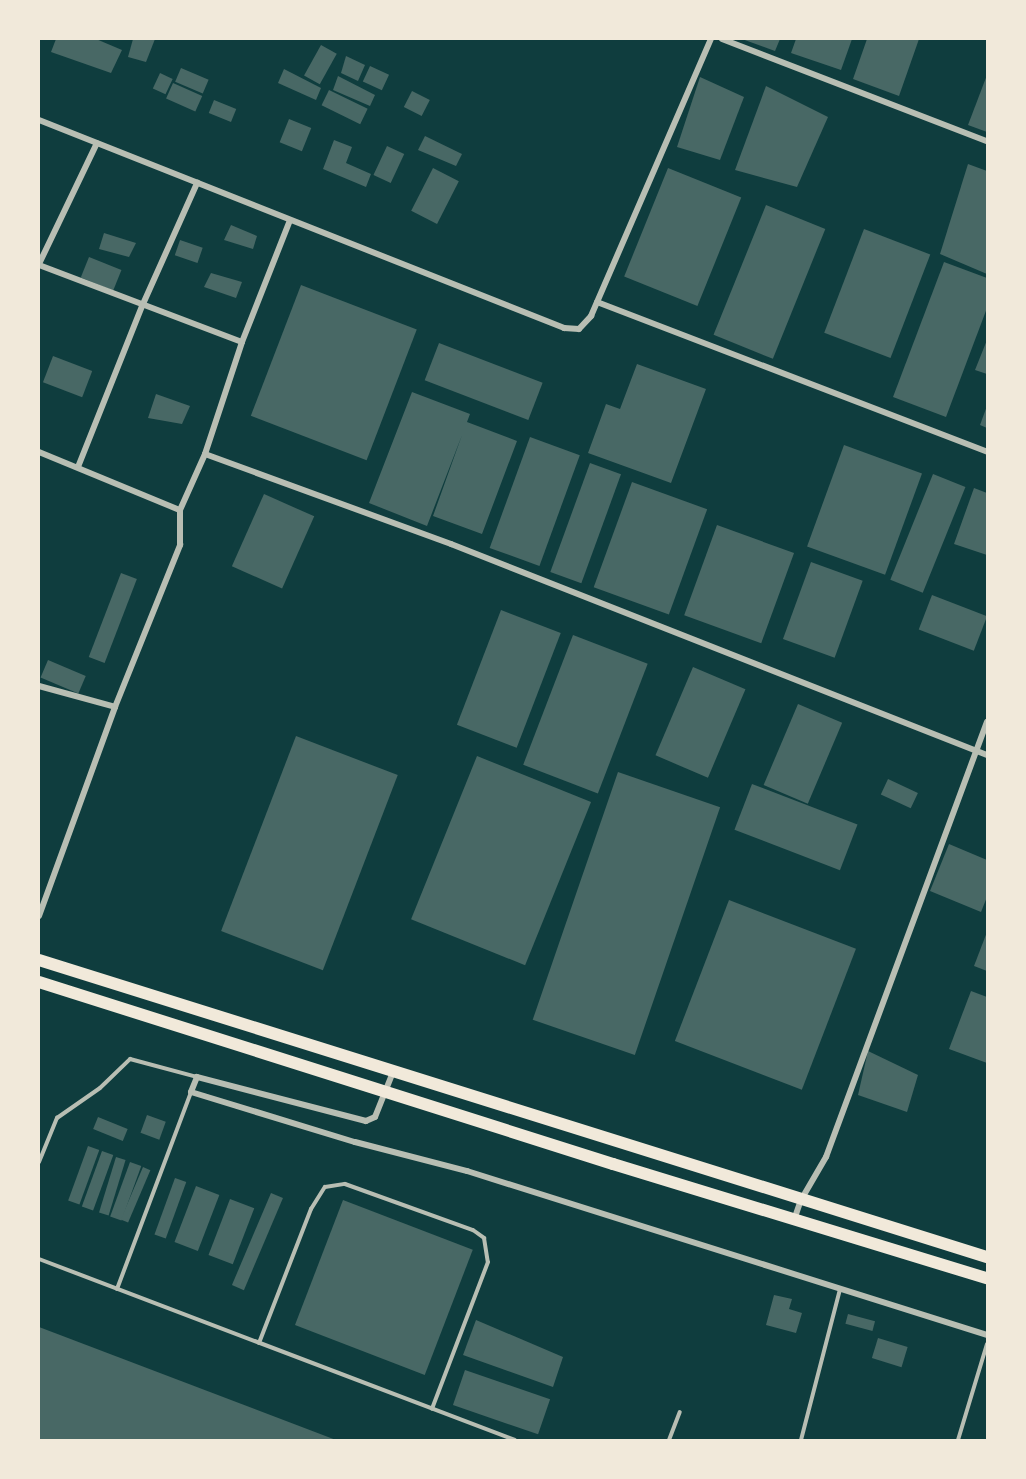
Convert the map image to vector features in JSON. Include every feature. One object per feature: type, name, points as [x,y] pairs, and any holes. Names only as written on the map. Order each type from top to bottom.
[{"type":"main road","points":[[39,960],[987,1257]]},
{"type":"main road","points":[[39,982],[794,1220],[987,1278]]},
{"type":"street","points":[[39,120],[564,328],[585,325],[597,302],[711,39]]},
{"type":"street","points":[[722,39],[987,141]]},
{"type":"street","points":[[97,143],[39,264],[242,342]]},
{"type":"street","points":[[78,467],[143,304],[197,183]]},
{"type":"street","points":[[39,916],[115,707],[180,545],[180,510],[205,454],[242,342],[290,220]]},
{"type":"street","points":[[597,302],[987,452]]},
{"type":"street","points":[[39,452],[180,510]]},
{"type":"street","points":[[205,454],[451,544],[987,755]]},
{"type":"street","points":[[39,686],[115,707]]},
{"type":"street","points":[[794,1220],[801,1200],[826,1157],[987,722]]},
{"type":"street","points":[[393,1072],[387,1092],[375,1117],[366,1121],[197,1077],[191,1092],[355,1142],[467,1171],[987,1335]]},
{"type":"lane","points":[[39,1162],[57,1118],[100,1088],[130,1059],[197,1077]]},
{"type":"lane","points":[[117,1288],[191,1092]]},
{"type":"lane","points":[[259,1343],[311,1209],[325,1187],[345,1184],[473,1230],[484,1238],[488,1262],[432,1408]]},
{"type":"lane","points":[[39,1259],[515,1440]]},
{"type":"lane","points":[[801,1440],[840,1289]]},
{"type":"lane","points":[[958,1440],[987,1344]]},
{"type":"lane","points":[[669,1440],[680,1412]]},
{"type":"building","points":[[56,39],[96,39],[122,50],[111,73],[51,52]]},
{"type":"building","points":[[133,39],[155,39],[146,62],[128,57]]},
{"type":"building","points":[[742,39],[780,39],[775,51]]},
{"type":"building","points":[[796,39],[852,39],[841,70],[791,53]]},
{"type":"building","points":[[867,39],[919,39],[899,96],[853,79]]},
{"type":"building","points":[[321,45],[337,54],[320,84],[304,76]]},
{"type":"building","points":[[346,56],[365,65],[358,81],[341,73]]},
{"type":"building","points":[[370,66],[389,75],[382,90],[363,81]]},
{"type":"building","points":[[181,68],[209,80],[203,94],[175,82]]},
{"type":"building","points":[[284,69],[321,88],[316,100],[278,83]]},
{"type":"building","points":[[160,73],[173,79],[166,94],[153,88]]},
{"type":"building","points":[[987,75],[987,132],[968,125]]},
{"type":"building","points":[[338,76],[375,95],[370,106],[333,90]]},
{"type":"building","points":[[700,77],[744,97],[720,160],[677,147]]},
{"type":"building","points":[[173,83],[202,96],[195,112],[166,99]]},
{"type":"building","points":[[766,86],[828,117],[797,187],[735,170]]},
{"type":"building","points":[[329,90],[368,109],[360,124],[322,105]]},
{"type":"building","points":[[412,91],[430,100],[422,116],[404,107]]},
{"type":"building","points":[[214,100],[236,109],[231,122],[209,113]]},
{"type":"building","points":[[289,119],[311,128],[302,151],[280,142]]},
{"type":"building","points":[[425,136],[462,154],[456,166],[418,150]]},
{"type":"building","points":[[334,140],[352,147],[346,163],[371,174],[366,187],[323,169]]},
{"type":"building","points":[[387,146],[404,154],[391,183],[373,175]]},
{"type":"building","points":[[968,164],[987,171],[987,274],[940,254]]},
{"type":"building","points":[[433,168],[459,181],[437,224],[411,211]]},
{"type":"building","points":[[668,168],[741,198],[697,306],[624,276]]},
{"type":"building","points":[[766,205],[825,229],[773,359],[714,335]]},
{"type":"building","points":[[231,225],[257,236],[253,249],[224,240]]},
{"type":"building","points":[[864,229],[930,254],[891,358],[824,333]]},
{"type":"building","points":[[104,233],[136,243],[129,257],[99,249]]},
{"type":"building","points":[[180,240],[203,248],[197,263],[175,255]]},
{"type":"building","points":[[89,257],[121,270],[113,291],[81,277]]},
{"type":"building","points":[[944,262],[987,278],[987,308],[946,417],[893,397]]},
{"type":"building","points":[[211,273],[242,282],[236,298],[204,287]]},
{"type":"building","points":[[301,285],[417,329],[367,460],[251,416]]},
{"type":"building","points":[[987,340],[987,374],[975,370]]},
{"type":"building","points":[[439,343],[543,383],[528,420],[425,380]]},
{"type":"building","points":[[53,356],[92,371],[82,397],[43,382]]},
{"type":"building","points":[[637,364],[706,389],[671,483],[588,453],[606,404],[620,409]]},
{"type":"building","points":[[412,392],[470,414],[467,422],[517,441],[482,534],[433,516],[462,435],[427,526],[369,503]]},
{"type":"building","points":[[156,394],[190,406],[182,424],[148,418]]},
{"type":"building","points":[[987,406],[987,428],[980,425]]},
{"type":"building","points":[[530,437],[580,455],[539,566],[490,548]]},
{"type":"building","points":[[844,445],[922,473],[885,575],[807,546]]},
{"type":"building","points":[[590,463],[621,474],[581,583],[550,572]]},
{"type":"building","points":[[933,474],[965,487],[923,593],[890,580]]},
{"type":"building","points":[[632,482],[707,509],[669,615],[594,587]]},
{"type":"building","points":[[974,488],[987,493],[987,555],[954,544]]},
{"type":"building","points":[[264,494],[314,516],[282,589],[232,566]]},
{"type":"building","points":[[717,525],[794,553],[761,643],[684,615]]},
{"type":"building","points":[[811,562],[863,581],[835,658],[783,639]]},
{"type":"building","points":[[121,573],[137,579],[105,663],[89,657]]},
{"type":"building","points":[[932,595],[987,616],[974,651],[919,630]]},
{"type":"building","points":[[501,610],[561,633],[517,748],[457,725]]},
{"type":"building","points":[[573,635],[648,664],[598,793],[523,765]]},
{"type":"building","points":[[48,660],[86,676],[78,694],[41,677]]},
{"type":"building","points":[[693,667],[745,689],[708,778],[655,755]]},
{"type":"building","points":[[798,704],[842,723],[808,804],[764,785]]},
{"type":"building","points":[[296,736],[398,775],[323,970],[221,931]]},
{"type":"building","points":[[477,756],[591,802],[525,965],[411,919]]},
{"type":"building","points":[[618,772],[720,807],[635,1055],[533,1020]]},
{"type":"building","points":[[888,779],[918,793],[911,808],[881,794]]},
{"type":"building","points":[[752,784],[857,824],[840,870],[734,830]]},
{"type":"building","points":[[949,844],[987,860],[987,897],[981,912],[930,891]]},
{"type":"building","points":[[729,900],[856,949],[802,1090],[675,1041]]},
{"type":"building","points":[[987,932],[987,971],[974,966]]},
{"type":"building","points":[[971,991],[987,997],[987,1063],[949,1049]]},
{"type":"building","points":[[868,1051],[918,1075],[907,1112],[858,1095]]},
{"type":"building","points":[[147,1115],[166,1122],[159,1140],[141,1133]]},
{"type":"building","points":[[98,1117],[128,1129],[123,1141],[93,1129]]},
{"type":"building","points":[[88,1146],[99,1150],[79,1205],[68,1201]]},
{"type":"building","points":[[102,1151],[113,1155],[93,1211],[82,1206]]},
{"type":"building","points":[[116,1157],[126,1160],[109,1215],[99,1212]]},
{"type":"building","points":[[130,1162],[141,1166],[121,1221],[110,1217]]},
{"type":"building","points":[[143,1167],[150,1170],[128,1223],[121,1219]]},
{"type":"building","points":[[175,1178],[186,1182],[166,1238],[154,1234]]},
{"type":"building","points":[[196,1186],[219,1195],[198,1251],[174,1242]]},
{"type":"building","points":[[271,1193],[283,1198],[244,1290],[232,1285]]},
{"type":"building","points":[[230,1199],[254,1208],[233,1264],[208,1255]]},
{"type":"building","points":[[343,1200],[473,1250],[425,1375],[295,1325]]},
{"type":"building","points":[[774,1295],[792,1299],[789,1309],[802,1313],[796,1333],[766,1325]]},
{"type":"building","points":[[848,1314],[875,1321],[872,1331],[845,1324]]},
{"type":"building","points":[[476,1320],[563,1357],[553,1387],[463,1355]]},
{"type":"building","points":[[39,1327],[336,1440],[39,1440]]},
{"type":"building","points":[[878,1338],[908,1347],[902,1367],[872,1358]]},
{"type":"building","points":[[465,1370],[550,1399],[538,1434],[453,1405]]}]
